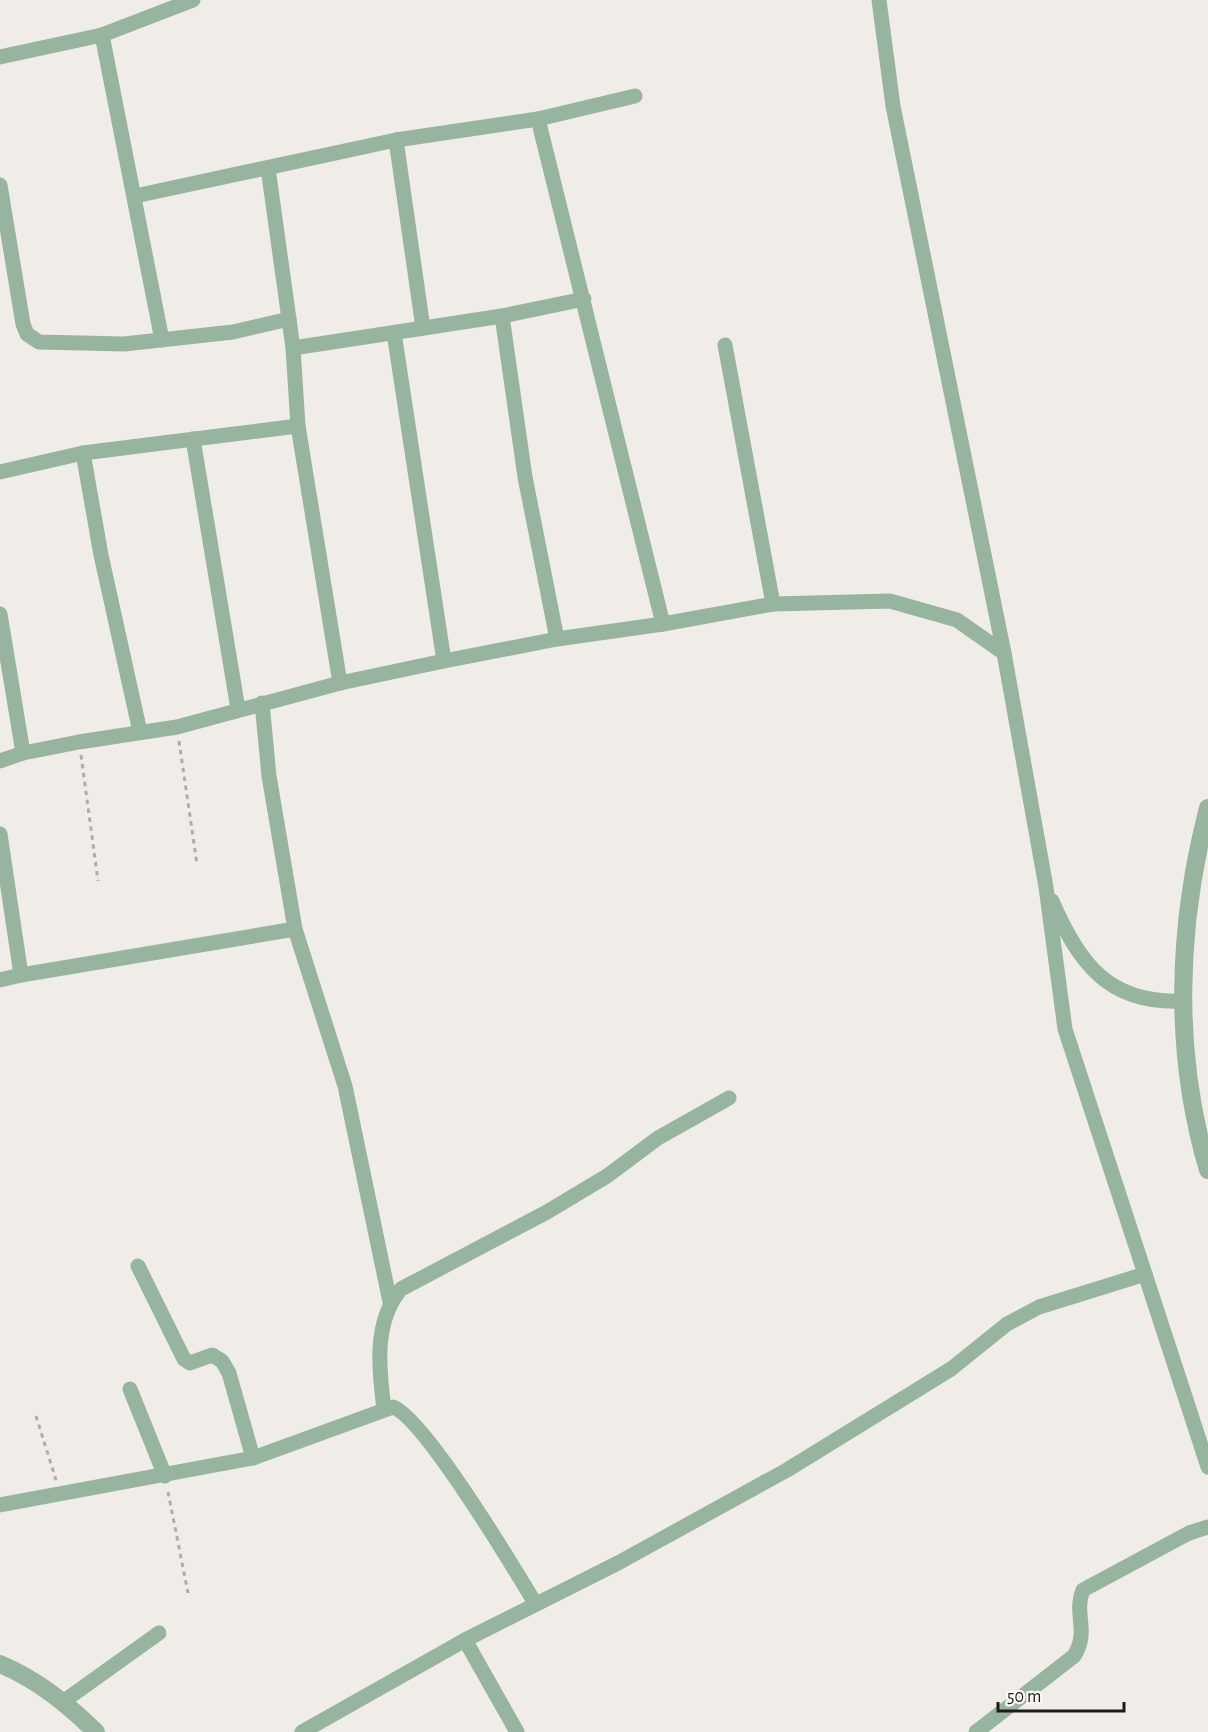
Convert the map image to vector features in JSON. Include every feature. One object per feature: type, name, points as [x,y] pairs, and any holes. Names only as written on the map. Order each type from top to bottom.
[{"type":"street","points":[[879,0],[895,117],[1004,653],[1046,887],[1065,1029],[1208,1467]]},
{"type":"street","points":[[0,57],[102,35],[182,2]]},
{"type":"street","points":[[102,35],[162,340]]},
{"type":"street","points":[[135,196],[396,140],[538,119],[635,96]]},
{"type":"street","points":[[538,119],[663,624]]},
{"type":"street","points":[[396,140],[423,328]]},
{"type":"street","points":[[268,168],[293,348],[298,426],[340,683]]},
{"type":"street","points":[[0,185],[23,324],[33,339],[39,342],[124,344],[233,332],[289,319]]},
{"type":"street","points":[[293,348],[502,316],[584,299]]},
{"type":"street","points":[[502,316],[525,477],[557,639]]},
{"type":"street","points":[[394,333],[444,661]]},
{"type":"street","points":[[725,345],[773,604]]},
{"type":"street","points":[[0,472],[83,453],[298,426]]},
{"type":"street","points":[[193,439],[238,709]]},
{"type":"street","points":[[83,453],[101,555],[140,732]]},
{"type":"street","points":[[0,761],[23,753],[79,742],[177,727],[340,683],[444,661],[557,639],[663,624],[773,604],[890,601],[957,620],[1004,653]]},
{"type":"street","points":[[0,614],[23,753]]},
{"type":"street","points":[[262,703],[269,776],[296,929],[345,1086],[390,1302]]},
{"type":"street","points":[[1208,808],[1188,905],[1182,1001],[1185,1053],[1192,1103],[1208,1170]]},
{"type":"street","points":[[0,834],[21,975]]},
{"type":"street","points":[[1046,887],[1071,939],[1105,981],[1117,990],[1145,1000],[1182,1001]]},
{"type":"street","points":[[0,980],[296,929]]},
{"type":"street","points":[[384,1409],[379,1370],[381,1341],[390,1302],[400,1289],[547,1212],[607,1176],[658,1138],[729,1098]]},
{"type":"street","points":[[138,1266],[184,1359],[190,1363],[212,1355],[222,1361],[229,1372],[253,1458]]},
{"type":"street","points":[[302,1732],[465,1640],[618,1563],[787,1470],[951,1369],[1007,1324],[1039,1307],[1144,1274]]},
{"type":"street","points":[[130,1389],[165,1476]]},
{"type":"street","points":[[0,1505],[61,1496],[253,1458],[393,1407],[410,1418],[455,1479],[535,1603]]},
{"type":"street","points":[[976,1732],[1074,1656],[1080,1646],[1083,1633],[1078,1601],[1083,1590],[1189,1533],[1208,1527]]},
{"type":"street","points":[[64,1701],[159,1633]]},
{"type":"street","points":[[465,1640],[517,1732]]},
{"type":"street","points":[[0,1664],[20,1673],[64,1701],[96,1732]]},
{"type":"street","points":[[0,1672],[20,1673]]},
{"type":"path","points":[[177,727],[197,864]]},
{"type":"path","points":[[79,742],[98,881]]},
{"type":"path","points":[[36,1416],[61,1496]]},
{"type":"path","points":[[165,1476],[188,1593]]}]
